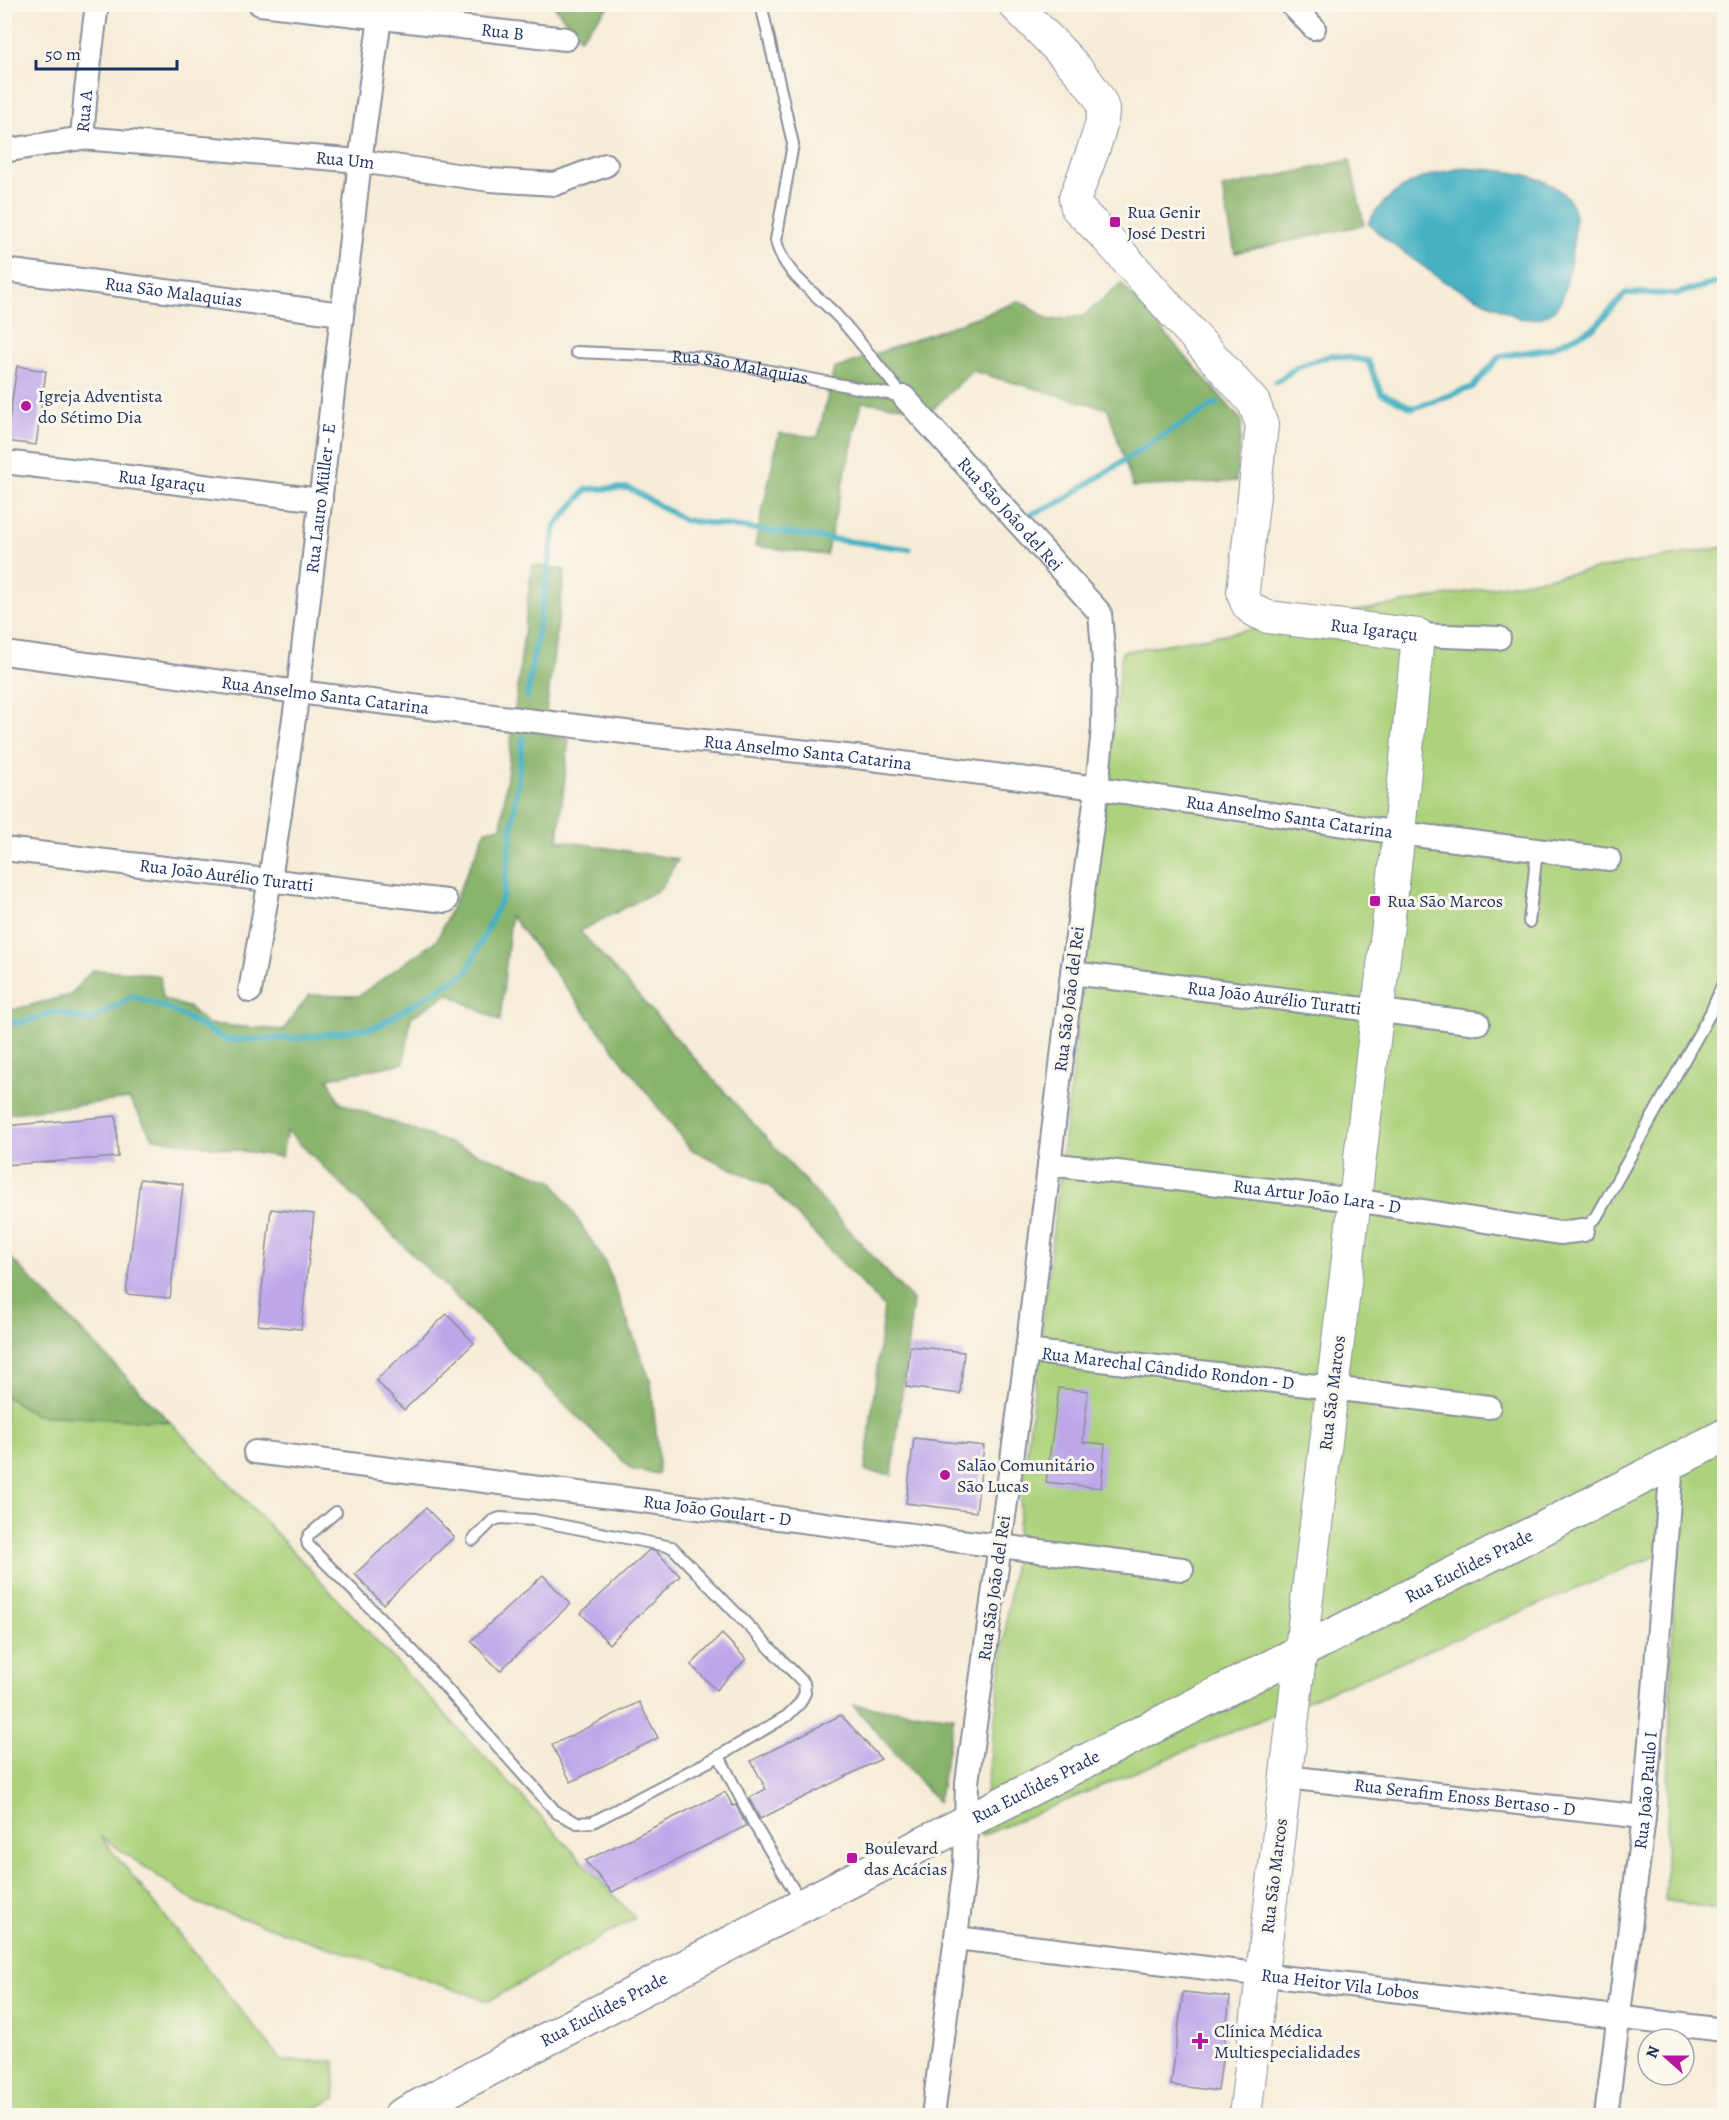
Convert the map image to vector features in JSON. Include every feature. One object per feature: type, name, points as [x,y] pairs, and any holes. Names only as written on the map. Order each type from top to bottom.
[{"type":"main road","name":"Rua Euclides Prade","points":[[400,2115],[803,1905],[1725,1436]]},
{"type":"street","name":"Rua A","points":[[4,151],[82,138],[97,4]]},
{"type":"street","name":"Rua B","points":[[260,4],[381,11],[566,39]]},
{"type":"street","name":"Rua Igaraçu","points":[[1014,4],[1082,74],[1103,107],[1101,123],[1075,198],[1077,208],[1106,237],[1254,403],[1260,414],[1262,425],[1243,591],[1250,609],[1268,617],[1418,635],[1499,638]]},
{"type":"street","points":[[1291,4],[1314,28]]},
{"type":"street","name":"Rua Lauro Müller - E","points":[[250,991],[270,880],[298,692],[360,161],[381,11]]},
{"type":"street","name":"Rua Um","points":[[82,138],[360,161],[490,180],[555,184],[606,165]]},
{"type":"street","name":"Rua São Malaquias","points":[[4,270],[342,314]]},
{"type":"street","name":"Rua São João del Rei","points":[[904,397],[1100,613],[1104,662],[1103,728],[1097,788],[1072,974],[1027,1352],[967,1782],[965,1866],[933,2115]]},
{"type":"street","name":"Rua Igaraçu","points":[[4,462],[321,500]]},
{"type":"street","name":"Rua São Marcos","points":[[1245,2115],[1400,833],[1418,635]]},
{"type":"street","name":"Rua Anselmo Santa Catarina","points":[[4,653],[666,737],[856,757],[1097,788],[1400,833],[1610,859]]},
{"type":"street","name":"Rua João Aurélio Turatti","points":[[4,849],[446,901]]},
{"type":"street","name":"Rua João Aurélio Turatti","points":[[1072,974],[1478,1023]]},
{"type":"street","name":"Rua Artur João Lara - D","points":[[1049,1164],[1355,1200],[1560,1233],[1583,1230]]},
{"type":"street","name":"Rua Marechal Cândido Rondon - D","points":[[1027,1352],[1489,1407]]},
{"type":"street","name":"Rua João Goulart - D","points":[[255,1452],[1182,1569]]},
{"type":"street","name":"Rua João Paulo I","points":[[1606,2115],[1644,1817],[1671,1463]]},
{"type":"street","name":"Rua Serafim Enoss Bertaso - D","points":[[1286,1777],[1644,1817]]},
{"type":"street","name":"Rua Heitor Vila Lobos","points":[[956,1938],[1725,2030]]},
{"type":"lane","name":"Rua São João del Rei","points":[[761,4],[793,144],[776,240],[778,251],[784,265],[838,316],[904,397]]},
{"type":"lane","name":"Rua São Malaquias","points":[[576,352],[698,357],[904,397]]},
{"type":"lane","points":[[1529,922],[1537,850]]},
{"type":"lane","points":[[1583,1230],[1602,1206],[1711,1012],[1725,981]]},
{"type":"lane","points":[[336,1512],[309,1535],[308,1545],[415,1653],[557,1813],[577,1823],[592,1822],[719,1756],[787,1716],[800,1704],[805,1693],[804,1683],[672,1547],[534,1520],[500,1518],[492,1521],[473,1540]]},
{"type":"lane","points":[[719,1756],[754,1824],[803,1905]]},
{"type":"green space","points":[[553,5],[610,5],[580,38]]},
{"type":"green space","points":[[1350,160],[1364,225],[1235,253],[1222,188]]},
{"type":"green space","points":[[1121,283],[1242,421],[1236,481],[1133,487],[1108,409],[972,371],[932,410],[862,402],[826,555],[755,546],[779,433],[818,437],[834,369],[1020,301],[1050,320],[1083,316]]},
{"type":"green space","points":[[1724,547],[1724,1910],[1665,1900],[1675,1548],[981,1836],[1122,652]]},
{"type":"green space","points":[[532,565],[565,570],[543,735],[569,739],[558,840],[678,859],[661,889],[580,931],[913,1301],[892,1475],[865,1471],[884,1307],[769,1186],[690,1149],[511,916],[500,1021],[448,994],[411,1017],[404,1063],[328,1078],[340,1103],[553,1181],[605,1262],[651,1383],[658,1474],[632,1470],[287,1131],[281,1157],[153,1138],[129,1099],[5,1114],[4,1012],[70,995],[92,970],[160,976],[163,999],[190,1008],[208,1024],[283,1030],[309,995],[358,996],[437,940],[486,830],[501,827]]},
{"type":"green space","points":[[5,1252],[170,1422],[36,1415],[5,1396]]},
{"type":"green space","points":[[5,1396],[36,1415],[170,1422],[635,1918],[489,2001],[197,1903],[100,1836],[282,2061],[335,2061],[335,2098],[303,2115],[5,2116]]},
{"type":"green space","points":[[853,1705],[954,1717],[938,1802]]},
{"type":"water","points":[[1462,168],[1504,171],[1531,176],[1556,188],[1570,201],[1575,218],[1568,276],[1562,298],[1551,313],[1536,319],[1519,318],[1445,282],[1384,238],[1368,223],[1386,200],[1408,184],[1434,174]]},
{"type":"building","name":"Igreja Adventista do Sétimo Dia","points":[[17,366],[46,371],[36,445],[6,441]]},
{"type":"building","points":[[116,1116],[118,1157],[4,1165],[4,1126]]},
{"type":"building","points":[[140,1179],[183,1184],[170,1298],[126,1294]]},
{"type":"building","points":[[271,1209],[314,1214],[301,1329],[258,1325]]},
{"type":"building","points":[[447,1314],[474,1343],[404,1410],[376,1380]]},
{"type":"building","points":[[910,1346],[964,1352],[960,1394],[906,1387]]},
{"type":"building","points":[[1059,1388],[1088,1391],[1083,1442],[1105,1444],[1101,1488],[1046,1482]]},
{"type":"building","name":"Salão Comunitário São Lucas","points":[[914,1438],[984,1446],[976,1512],[906,1503]]},
{"type":"building","points":[[426,1508],[454,1537],[383,1604],[355,1574]]},
{"type":"building","points":[[649,1550],[657,1552],[680,1576],[609,1644],[581,1613]]},
{"type":"building","points":[[543,1575],[570,1604],[500,1671],[471,1641]]},
{"type":"building","points":[[722,1634],[746,1659],[716,1690],[691,1665]]},
{"type":"building","points":[[639,1702],[658,1738],[571,1782],[552,1745]]},
{"type":"building","points":[[841,1715],[881,1759],[760,1819],[749,1798],[766,1789],[751,1761]]},
{"type":"building","points":[[725,1792],[733,1806],[736,1805],[746,1826],[612,1892],[585,1861]]},
{"type":"building","name":"Clínica Médica Multiespecialidades","points":[[1183,1992],[1230,1997],[1218,2091],[1171,2085]]},
{"type":"waterway","points":[[1276,382],[1299,366],[1332,355],[1368,361],[1381,393],[1413,408],[1473,387],[1500,356],[1548,349],[1594,328],[1626,293],[1675,294],[1724,281]]},
{"type":"waterway","points":[[1027,516],[1062,501],[1217,403]]},
{"type":"waterway","points":[[527,697],[555,526],[587,489],[629,488],[684,520],[909,549]]},
{"type":"waterway","points":[[4,1023],[24,1022],[55,1012],[90,1021],[133,996],[170,1009],[227,1040],[301,1038],[377,1027],[467,972],[504,893],[523,738]]},
{"type":"place","name":"Rua Genir José Destri","points":[[1115,222]]},
{"type":"place","name":"Igreja Adventista do Sétimo Dia","points":[[26,406]]},
{"type":"place","name":"Rua São Marcos","points":[[1375,901]]},
{"type":"place","name":"Salão Comunitário São Lucas","points":[[945,1475]]},
{"type":"place","name":"Boulevard das Acácias","points":[[852,1858]]},
{"type":"place","name":"Clínica Médica Multiespecialidades","points":[[1200,2041]]}]
